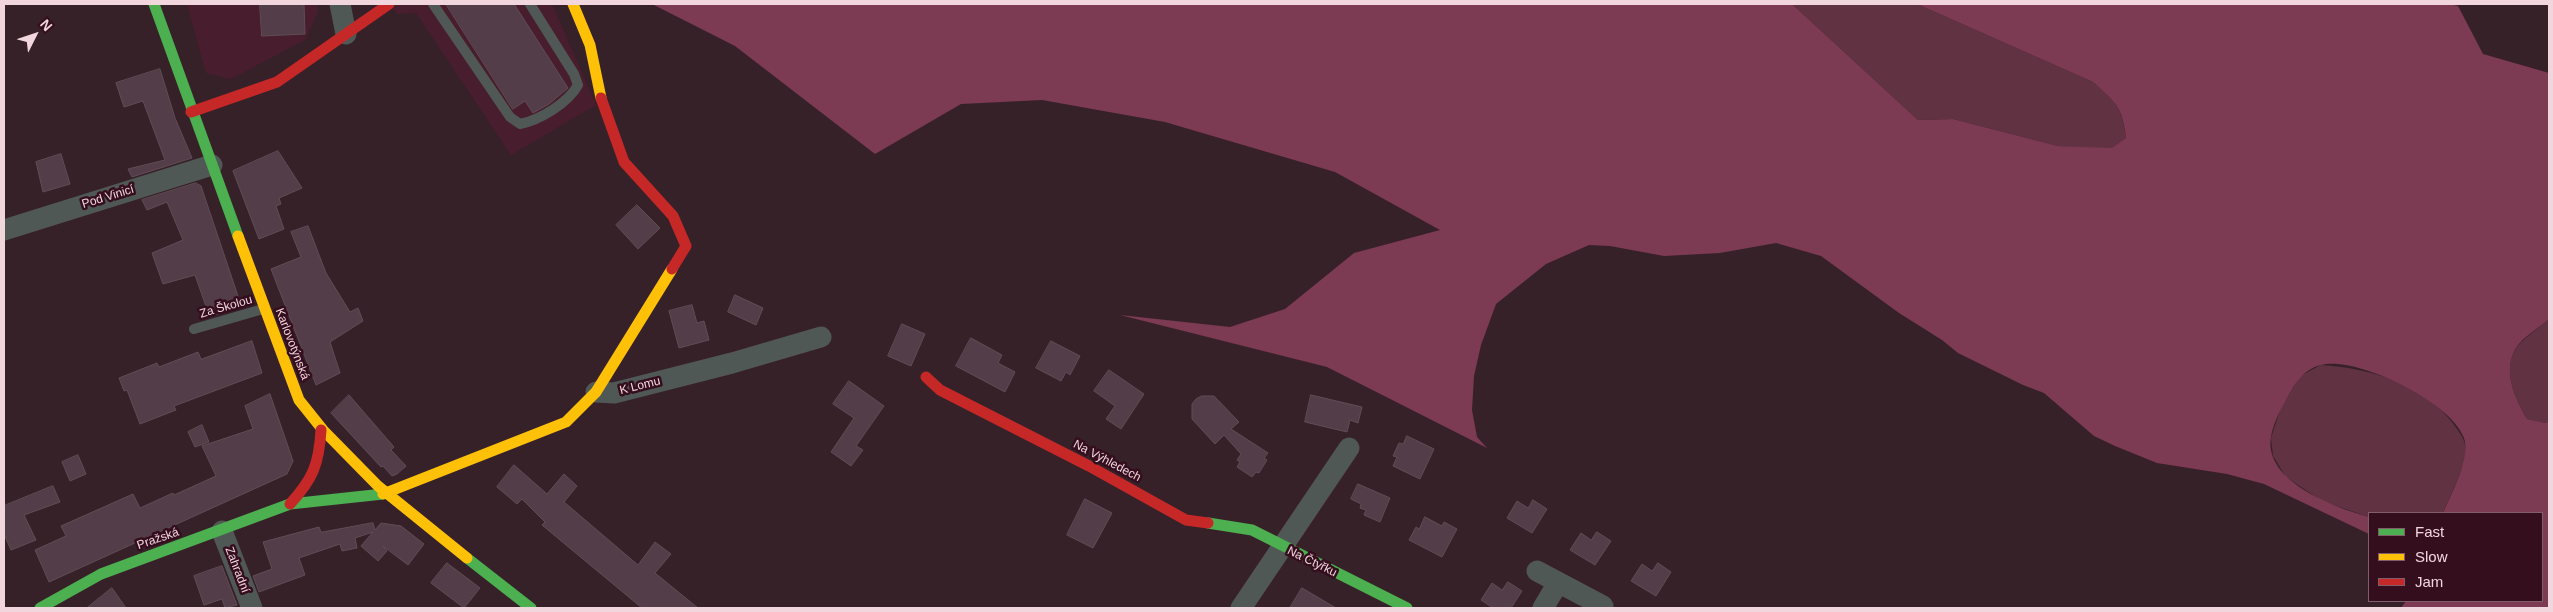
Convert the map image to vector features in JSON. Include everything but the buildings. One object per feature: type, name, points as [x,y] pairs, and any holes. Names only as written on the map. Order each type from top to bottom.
[{"type":"street","name":"Karlovotýnská","points":[[154,4],[191,112],[299,400],[321,430],[388,494],[531,608]]},
{"type":"street","points":[[340,4],[346,34]]},
{"type":"street","points":[[191,112],[277,82],[390,4]]},
{"type":"street","points":[[388,494],[566,422],[596,392],[686,246],[673,216],[624,162],[598,90],[590,44],[573,4]]},
{"type":"street","name":"Pod Vinicí","points":[[4,230],[212,165]]},
{"type":"street","name":"K Lomu","points":[[596,392],[614,392],[732,363],[821,337]]},
{"type":"street","name":"Na Výhledech","points":[[926,377],[940,390],[1089,466],[1186,520],[1252,530],[1282,547]]},
{"type":"street","name":"Pražská","points":[[290,504],[311,482],[320,458],[321,430]]},
{"type":"street","points":[[1282,547],[1295,525],[1349,448]]},
{"type":"street","name":"Pražská","points":[[40,608],[101,574],[222,531],[290,504],[388,494]]},
{"type":"street","name":"Zahradní","points":[[222,531],[252,608]]},
{"type":"street","name":"Na Čtyřku","points":[[1241,608],[1282,547],[1407,608]]},
{"type":"street","points":[[1537,571],[1603,606]]},
{"type":"street","points":[[1543,608],[1558,583]]},
{"type":"lane","points":[[433,4],[510,117],[520,124],[532,122],[573,95],[578,86],[574,74],[530,4]]},
{"type":"lane","name":"Za Školou","points":[[194,329],[264,309]]},
{"type":"shaded area","points":[[187,4],[318,4],[318,12],[305,40],[231,79],[206,73]]},
{"type":"shaded area","points":[[389,4],[552,4],[596,105],[511,155],[416,13],[397,14]]},
{"type":"shaded area","points":[[652,4],[1792,4],[1918,120],[1953,119],[2058,146],[2112,148],[2126,138],[2120,112],[2117,106],[2093,82],[1917,4],[2449,4],[2458,6],[2483,54],[2549,73],[2549,319],[2527,336],[2516,348],[2510,366],[2510,375],[2518,402],[2527,419],[2546,423],[2549,421],[2549,608],[2401,608],[2405,602],[2543,602],[2543,512],[2443,512],[2463,466],[2465,455],[2464,438],[2456,424],[2423,397],[2379,375],[2357,368],[2337,364],[2321,365],[2314,367],[2299,379],[2276,419],[2271,437],[2272,453],[2278,467],[2290,480],[2305,490],[2322,500],[2368,517],[2368,534],[2264,484],[2227,474],[2157,463],[2094,436],[2044,393],[2023,385],[1958,353],[1821,256],[1776,243],[1720,253],[1664,256],[1610,246],[1589,245],[1546,264],[1496,304],[1481,345],[1474,376],[1472,410],[1477,437],[1487,448],[1327,367],[1120,315],[1230,327],[1285,309],[1354,253],[1440,230],[1335,172],[1165,122],[1042,100],[961,104],[875,154],[735,46]]},
{"type":"shaded area","points":[[1792,4],[1917,4],[2093,82],[2117,106],[2126,138],[2112,149],[2058,146],[1953,119],[1918,120]]},
{"type":"shaded area","points":[[2549,319],[2549,421],[2546,423],[2527,419],[2514,393],[2510,365],[2517,347]]},
{"type":"shaded area","points":[[2321,365],[2375,374],[2410,388],[2439,408],[2460,432],[2466,447],[2460,474],[2443,512],[2368,512],[2368,517],[2322,501],[2286,477],[2273,456],[2271,438],[2280,410],[2300,376]]},
{"type":"traffic: fast","points":[[154,4],[238,236]]},
{"type":"traffic: fast","points":[[40,608],[101,574],[290,504],[383,494]]},
{"type":"traffic: fast","points":[[1208,523],[1252,530],[1407,608]]},
{"type":"traffic: fast","points":[[467,558],[531,608]]},
{"type":"traffic: slow","points":[[573,4],[590,45],[601,98]]},
{"type":"traffic: slow","points":[[238,236],[299,400],[323,430],[378,486],[467,558]]},
{"type":"traffic: slow","points":[[383,494],[566,422],[596,392],[672,269]]},
{"type":"traffic: jam","points":[[191,112],[277,82],[389,4]]},
{"type":"traffic: jam","points":[[601,98],[624,162],[673,216],[686,246],[672,269]]},
{"type":"traffic: jam","points":[[926,377],[940,390],[1089,466],[1186,520],[1208,523]]},
{"type":"traffic: jam","points":[[290,504],[304,487],[313,470],[319,452],[321,430]]}]
